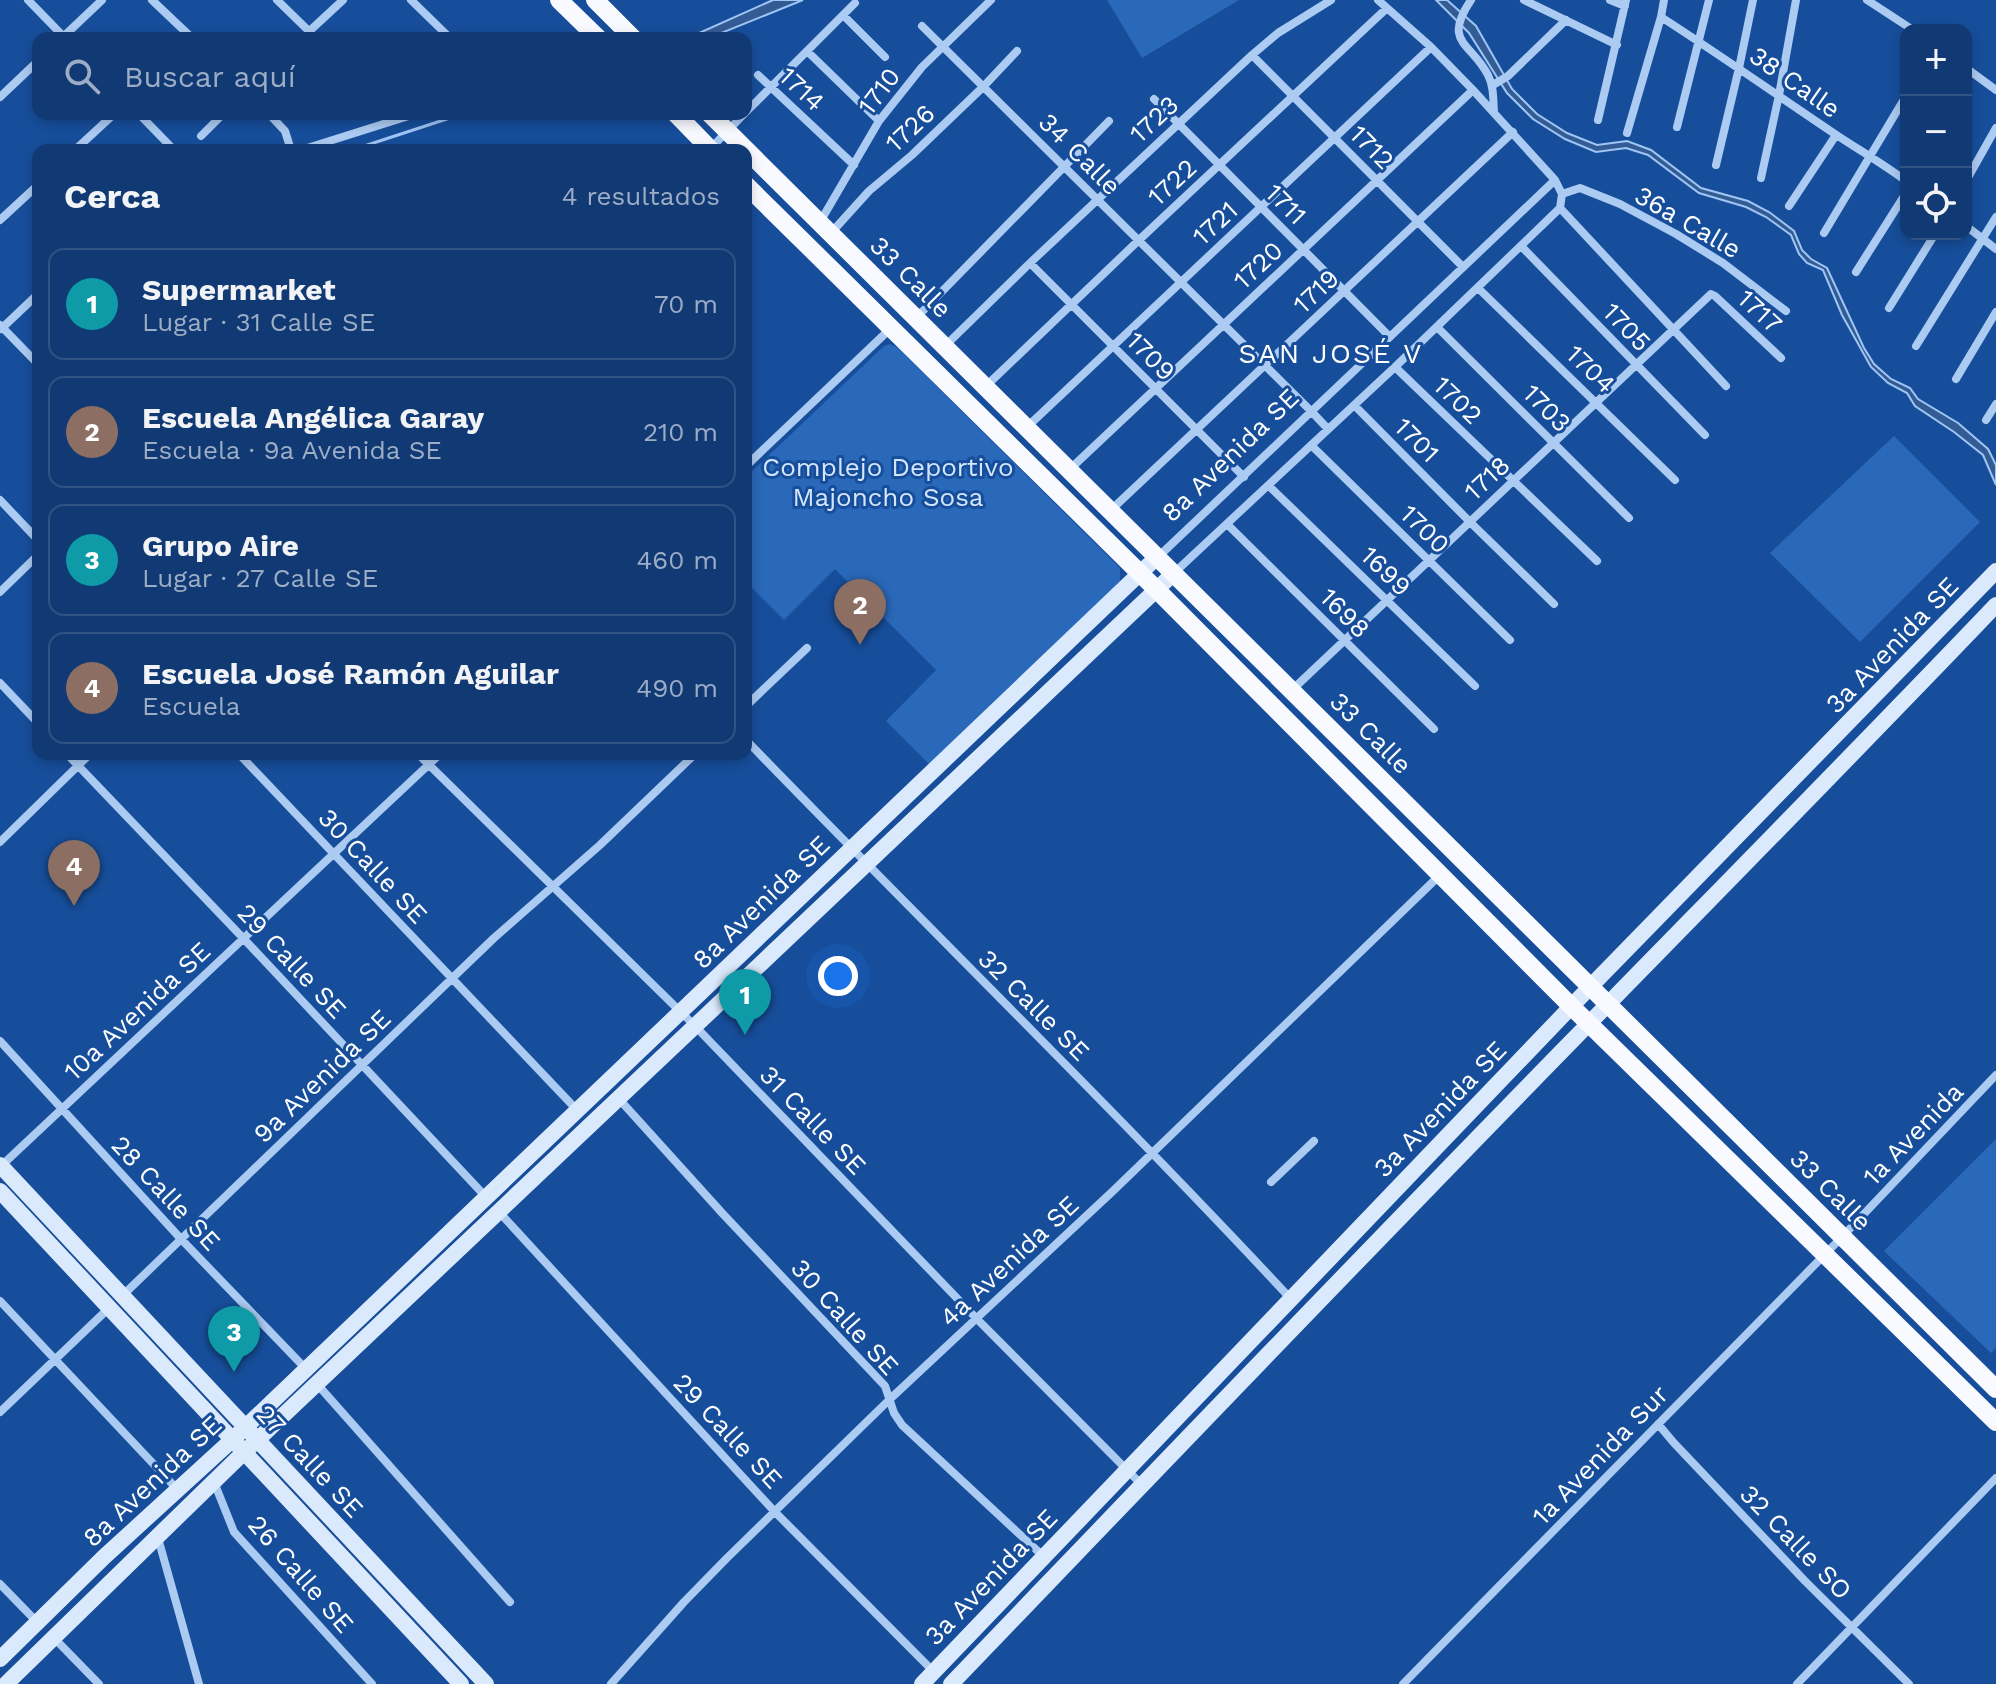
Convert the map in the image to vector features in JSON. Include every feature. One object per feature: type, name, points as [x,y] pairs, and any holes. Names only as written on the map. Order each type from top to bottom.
[{"type":"main road","points":[[559,0],[592,32]]},
{"type":"main road","points":[[595,0],[627,32]]},
{"type":"main road","points":[[682,120],[704,144]]},
{"type":"main road","name":"33 Calle","points":[[716,120],[740,144]]},
{"type":"main road","name":"33 Calle","points":[[752,156],[1996,1389]]},
{"type":"main road","name":"33 Calle","points":[[752,191],[1140,573],[1572,1007],[1996,1422]]},
{"type":"street","points":[[28,0],[58,32]]},
{"type":"street","points":[[70,32],[102,0]]},
{"type":"street","points":[[152,0],[186,32]]},
{"type":"street","points":[[277,0],[305,32]]},
{"type":"street","points":[[313,32],[343,0]]},
{"type":"street","points":[[411,0],[444,32]]},
{"type":"street","name":"1710","points":[[825,228],[854,165],[879,121],[922,67],[991,0]]},
{"type":"street","name":"1723","points":[[945,347],[1252,55],[1278,33],[1331,0]]},
{"type":"street","points":[[1378,0],[1431,47],[1513,132],[1555,180],[1562,194],[1560,208],[1726,386]]},
{"type":"street","points":[[1471,0],[1462,16],[1459,37],[1495,84],[1494,112]]},
{"type":"street","points":[[1524,0],[1617,45]]},
{"type":"street","points":[[1598,120],[1626,3],[1610,0]]},
{"type":"street","points":[[1627,133],[1664,0]]},
{"type":"street","points":[[1677,127],[1709,0]]},
{"type":"street","points":[[1716,165],[1753,0]]},
{"type":"street","points":[[1761,178],[1796,0]]},
{"type":"street","points":[[1867,0],[1904,24]]},
{"type":"street","points":[[752,106],[855,3]]},
{"type":"street","name":"1722","points":[[985,387],[1387,8]]},
{"type":"street","points":[[843,15],[885,57]]},
{"type":"street","name":"38 Calle","points":[[1661,17],[1900,177]]},
{"type":"street","points":[[1495,84],[1508,76],[1566,20]]},
{"type":"street","name":"34 Calle","points":[[922,26],[1328,429]]},
{"type":"street","name":"1721","points":[[1027,428],[1431,47]]},
{"type":"street","points":[[807,51],[879,121]]},
{"type":"street","name":"1726","points":[[825,228],[912,155],[1017,51]]},
{"type":"street","name":"1712","points":[[1252,55],[1463,267]]},
{"type":"street","points":[[0,97],[32,67]]},
{"type":"street","points":[[1972,72],[1996,90]]},
{"type":"street","name":"1714","points":[[758,75],[854,165]]},
{"type":"street","name":"1720","points":[[1069,470],[1473,90]]},
{"type":"street","name":"1711","points":[[1154,99],[1390,337]]},
{"type":"street","points":[[1824,233],[1900,106]]},
{"type":"street","points":[[82,144],[108,120]]},
{"type":"street","points":[[145,120],[168,144]]},
{"type":"street","points":[[201,136],[217,120]]},
{"type":"street","points":[[275,120],[285,131],[289,144]]},
{"type":"street","points":[[318,144],[386,120]]},
{"type":"street","points":[[715,144],[738,120]]},
{"type":"street","points":[[916,318],[1109,121]]},
{"type":"street","points":[[1972,170],[1996,128]]},
{"type":"street","name":"1719","points":[[1110,511],[1513,132]]},
{"type":"street","points":[[1789,206],[1836,135]]},
{"type":"street","name":"8a Avenida SE","points":[[0,1659],[1555,180]]},
{"type":"street","name":"36a Calle","points":[[1562,194],[1580,188],[1620,204],[1723,263],[1786,311]]},
{"type":"street","points":[[0,220],[32,191]]},
{"type":"street","points":[[1856,272],[1900,202]]},
{"type":"street","name":"8a Avenida SE","points":[[6,1684],[244,1453],[1560,208]]},
{"type":"street","points":[[1916,346],[1996,217]]},
{"type":"street","points":[[1972,231],[1996,249]]},
{"type":"street","points":[[1889,308],[1931,240]]},
{"type":"street","name":"1705","points":[[1521,246],[1705,435]]},
{"type":"street","name":"1709","points":[[1030,263],[1244,477]]},
{"type":"street","name":"1704","points":[[1478,288],[1675,480]]},
{"type":"street","name":"1718","points":[[1292,691],[1711,294]]},
{"type":"street","name":"1717","points":[[1711,294],[1781,358]]},
{"type":"street","points":[[32,300],[1,328],[32,358]]},
{"type":"street","points":[[1956,379],[1996,312]]},
{"type":"street","name":"1703","points":[[1437,327],[1629,518]]},
{"type":"street","points":[[752,460],[890,329]]},
{"type":"street","name":"1702","points":[[1395,367],[1597,561]]},
{"type":"street","points":[[1986,420],[1996,404]]},
{"type":"street","name":"1701","points":[[1354,405],[1554,604]]},
{"type":"street","name":"1700","points":[[1311,445],[1510,640]]},
{"type":"street","name":"1699","points":[[1269,486],[1475,686]]},
{"type":"street","points":[[0,500],[32,534]]},
{"type":"street","name":"1698","points":[[1228,525],[1434,729]]},
{"type":"street","points":[[0,592],[32,561]]},
{"type":"street","name":"3a Avenida SE","points":[[928,1678],[1590,987],[1996,571]]},
{"type":"street","name":"3a Avenida SE","points":[[951,1684],[1996,605]]},
{"type":"street","points":[[752,700],[807,648]]},
{"type":"street","points":[[0,683],[32,717]]},
{"type":"street","name":"32 Calle SE","points":[[752,746],[1153,1152],[1291,1299]]},
{"type":"street","name":"29 Calle SE","points":[[72,760],[486,1197]]},
{"type":"street","points":[[0,842],[84,760]]},
{"type":"street","name":"30 Calle SE","points":[[245,760],[578,1110]]},
{"type":"street","name":"31 Calle SE","points":[[423,760],[695,1026],[1142,1485]]},
{"type":"street","name":"10a Avenida SE","points":[[1,1166],[433,760]]},
{"type":"street","name":"9a Avenida SE","points":[[122,1296],[451,979],[689,760]]},
{"type":"street","name":"4a Avenida SE","points":[[611,1684],[684,1602],[889,1400],[1153,1152],[1441,874]]},
{"type":"street","name":"28 Calle SE","points":[[0,1041],[181,1239],[306,1369]]},
{"type":"street","name":"1a Avenida","points":[[1825,1253],[1996,1075]]},
{"type":"street","name":"30 Calle SE","points":[[619,1099],[885,1386],[902,1425],[1044,1557]]},
{"type":"street","points":[[1271,1182],[1314,1141]]},
{"type":"street","name":"27 Calle SE","points":[[1,1166],[486,1684]]},
{"type":"street","name":"27 Calle SE","points":[[0,1191],[460,1684]]},
{"type":"street","name":"29 Calle SE","points":[[499,1212],[928,1678]]},
{"type":"street","name":"1a Avenida Sur","points":[[1403,1684],[1825,1253]]},
{"type":"street","points":[[0,1301],[177,1489]]},
{"type":"street","points":[[0,1412],[109,1308]]},
{"type":"street","points":[[317,1384],[510,1602]]},
{"type":"street","name":"32 Calle SO","points":[[1658,1424],[1805,1581],[1909,1684]]},
{"type":"street","points":[[1797,1684],[1996,1478]]},
{"type":"street","name":"26 Calle SE","points":[[214,1482],[234,1532],[372,1684]]},
{"type":"street","points":[[158,1537],[199,1684]]},
{"type":"street","points":[[0,1584],[37,1622]]},
{"type":"street","points":[[54,1638],[99,1684]]},
{"type":"green space","points":[[1107,0],[1239,0],[1142,58]]},
{"type":"green space","name":"Complejo Deportivo Majoncho Sosa","points":[[890,344],[898,348],[1120,568],[1120,582],[930,765],[886,721],[936,670],[835,569],[784,620],[752,588],[752,471],[884,346]]},
{"type":"green space","points":[[1894,436],[1980,522],[1860,642],[1770,553]]},
{"type":"green space","points":[[1996,1139],[1996,1348],[1991,1353],[1884,1251]]},
{"type":"shaded area","points":[[773,0],[803,0],[724,32],[701,32]]},
{"type":"shaded area","points":[[1436,0],[1447,0],[1476,26],[1512,89],[1537,114],[1567,133],[1597,145],[1627,141],[1651,150],[1701,188],[1748,201],[1794,231],[1802,250],[1827,268],[1874,364],[1891,379],[1910,388],[1918,399],[1958,423],[1988,449],[1996,465],[1996,485],[1983,455],[1915,406],[1907,393],[1888,383],[1871,367],[1842,315],[1823,270],[1807,263],[1799,254],[1791,235],[1746,207],[1699,193],[1648,155],[1626,148],[1596,152],[1565,139],[1533,119],[1507,93],[1469,33]]},
{"type":"waterway","points":[[370,144],[444,120]]},
{"type":"place","name":"Escuela Angélica Garay","points":[[860,645]]},
{"type":"place","name":"Escuela José Ramón Aguilar","points":[[74,906]]},
{"type":"place","name":"Supermarket","points":[[745,1035]]},
{"type":"place","name":"Grupo Aire","points":[[234,1372]]},
{"type":"district","name":"SAN JOSÉ V","points":[[1331,353]]}]
